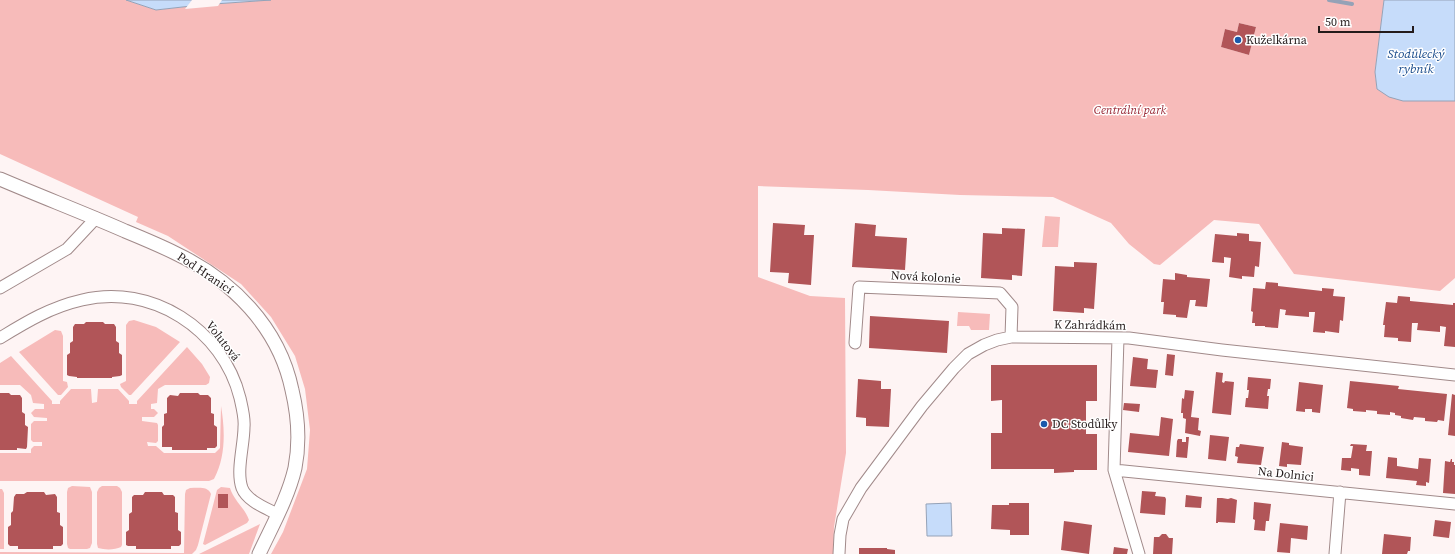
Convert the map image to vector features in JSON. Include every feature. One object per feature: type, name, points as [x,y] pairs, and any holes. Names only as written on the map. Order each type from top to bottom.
[{"type":"street","name":"Pod Hranicí","points":[[0,179],[96,218],[176,253],[211,274],[232,289],[260,319],[274,340],[290,377],[298,436],[295,468],[290,485],[259,554]]},
{"type":"street","points":[[0,288],[67,249],[96,218]]},
{"type":"street","name":"Nová kolonie","points":[[855,343],[859,287],[1000,293],[1012,307],[1011,337]]},
{"type":"street","name":"Volutová","points":[[0,338],[49,310],[83,299],[105,296],[153,303],[185,319],[201,332],[218,352],[235,380],[244,426],[240,472],[242,489],[248,496],[277,514]]},
{"type":"street","name":"K Zahrádkám","points":[[839,554],[843,519],[861,488],[922,406],[954,368],[968,354],[997,340],[1011,337],[1118,338],[1455,375]]},
{"type":"street","points":[[1118,338],[1114,470],[1139,554]]},
{"type":"street","name":"Na Dolnici","points":[[1114,470],[1455,504]]},
{"type":"street","points":[[1334,554],[1340,492]]},
{"type":"green space","name":"Centrální park","points":[[0,0],[126,0],[156,10],[271,0],[1384,0],[1375,72],[1377,89],[1455,101],[1455,278],[1440,291],[1294,274],[1259,224],[1214,220],[1160,265],[1154,264],[1129,244],[1111,223],[1053,197],[960,195],[758,186],[758,277],[810,296],[845,298],[846,453],[834,527],[833,554],[271,554],[283,532],[307,469],[310,430],[305,389],[295,356],[271,317],[241,284],[168,236],[136,222],[138,217],[0,154]],"holes":[[[1239,23],[1256,27],[1249,55],[1221,47],[1225,29],[1237,32]]]},
{"type":"green space","points":[[1045,216],[1060,217],[1058,247],[1042,247]]},
{"type":"green space","points":[[958,312],[990,314],[989,330],[971,330],[969,326],[957,326]]},
{"type":"green space","points":[[134,320],[156,327],[180,342],[131,395],[129,395],[120,384],[126,381],[126,325],[129,321]]},
{"type":"green space","points":[[55,330],[61,331],[63,336],[63,381],[67,382],[68,387],[61,395],[58,395],[19,352]]},
{"type":"green space","points":[[187,347],[202,364],[210,377],[209,383],[206,385],[165,385],[158,389],[157,403],[151,404],[151,409],[154,409],[158,413],[154,417],[142,417],[142,421],[157,423],[158,425],[158,441],[156,443],[147,442],[148,446],[156,446],[164,453],[215,453],[220,448],[221,406],[224,443],[221,461],[214,479],[209,481],[0,481],[0,453],[31,453],[31,449],[34,446],[42,446],[42,442],[33,442],[31,440],[31,424],[34,421],[47,421],[47,418],[34,417],[31,413],[35,409],[44,409],[44,404],[33,403],[31,395],[20,385],[0,385],[0,363],[11,356],[52,401],[52,404],[60,404],[60,401],[71,389],[91,389],[92,403],[97,402],[98,389],[118,389],[129,401],[129,404],[137,404],[137,401]]},
{"type":"green space","points":[[72,486],[90,487],[92,492],[92,543],[90,548],[87,549],[70,549],[68,548],[67,544],[67,492],[68,488]]},
{"type":"green space","points":[[102,486],[117,486],[122,492],[122,545],[116,549],[98,548],[97,544],[97,492]]},
{"type":"green space","points":[[221,487],[230,488],[249,520],[247,523],[205,545],[203,544],[217,490]]},
{"type":"green space","points":[[190,488],[205,489],[210,491],[211,494],[198,545],[192,554],[0,554],[0,552],[184,553],[185,494],[186,490]]},
{"type":"green space","points":[[0,489],[2,489],[4,493],[4,549],[0,549]]},
{"type":"green space","points":[[260,524],[249,554],[199,554]]},
{"type":"water","points":[[126,0],[271,0],[156,10]]},
{"type":"water","name":"Stodůlecký rybník","points":[[1384,0],[1455,0],[1455,101],[1403,101],[1389,97],[1377,89],[1375,72]]},
{"type":"water","points":[[951,503],[952,536],[927,536],[926,504]]},
{"type":"pier","points":[[192,0],[222,0],[218,6],[185,9]]},
{"type":"building","name":"Kuželkárna","points":[[1239,23],[1256,27],[1249,55],[1221,47],[1225,29],[1237,32]]},
{"type":"building","points":[[773,223],[805,225],[804,235],[814,235],[811,285],[788,283],[789,273],[770,272]]},
{"type":"building","points":[[855,223],[876,225],[875,236],[907,238],[905,270],[852,267]]},
{"type":"building","points":[[1002,228],[1025,229],[1022,276],[1012,275],[1012,280],[981,278],[983,233],[1002,234]]},
{"type":"building","points":[[1237,233],[1249,234],[1249,241],[1261,242],[1259,267],[1255,266],[1254,277],[1242,276],[1242,279],[1229,277],[1231,258],[1224,257],[1224,263],[1212,262],[1215,234],[1237,236]]},
{"type":"building","points":[[1074,262],[1097,263],[1094,309],[1084,308],[1084,313],[1053,311],[1055,266],[1074,267]]},
{"type":"building","points":[[1175,273],[1187,275],[1187,277],[1210,279],[1207,307],[1195,306],[1196,300],[1190,300],[1187,318],[1163,314],[1164,302],[1161,302],[1163,279],[1175,280]]},
{"type":"building","points":[[1266,282],[1278,283],[1278,286],[1322,291],[1322,288],[1334,289],[1333,296],[1345,297],[1343,321],[1340,320],[1339,333],[1325,331],[1325,333],[1313,332],[1315,312],[1309,312],[1309,317],[1285,315],[1286,310],[1280,309],[1278,328],[1255,326],[1255,323],[1252,323],[1253,312],[1251,311],[1253,288],[1265,289]]},
{"type":"building","points":[[1398,296],[1410,297],[1410,301],[1453,305],[1453,303],[1455,303],[1455,347],[1444,346],[1446,327],[1440,326],[1440,332],[1417,330],[1418,323],[1412,323],[1411,342],[1398,341],[1398,338],[1384,337],[1385,325],[1383,325],[1386,302],[1397,303]]},
{"type":"building","points":[[870,316],[949,321],[947,353],[869,348]]},
{"type":"building","points":[[86,322],[103,322],[105,324],[114,324],[116,327],[116,341],[119,343],[119,353],[122,355],[122,375],[112,378],[77,378],[67,375],[67,355],[70,353],[70,343],[73,341],[73,327],[75,324],[84,324]]},
{"type":"building","points":[[1167,354],[1175,355],[1173,376],[1165,375]]},
{"type":"building","points":[[1133,357],[1148,359],[1147,369],[1158,370],[1156,388],[1130,386]]},
{"type":"building","name":"DC Stodůlky","points":[[991,365],[1097,365],[1097,401],[1086,401],[1086,434],[1097,434],[1097,470],[1074,470],[1074,472],[1054,473],[1054,469],[991,469],[991,433],[1002,433],[1002,400],[991,401]]},
{"type":"building","points":[[1216,372],[1223,373],[1222,382],[1234,382],[1231,415],[1212,413]]},
{"type":"building","points":[[1248,377],[1271,379],[1270,389],[1268,389],[1267,396],[1269,396],[1268,409],[1245,407],[1249,390],[1247,390]]},
{"type":"building","points":[[858,379],[881,381],[881,389],[891,389],[889,427],[866,426],[866,418],[856,417]]},
{"type":"building","points":[[1350,381],[1399,386],[1398,389],[1447,394],[1444,421],[1425,421],[1425,418],[1414,417],[1413,420],[1401,418],[1401,416],[1390,412],[1390,415],[1377,414],[1377,411],[1353,411],[1353,409],[1347,408]]},
{"type":"building","points":[[1299,382],[1323,385],[1320,413],[1312,412],[1312,409],[1305,409],[1305,412],[1296,411]]},
{"type":"building","points":[[1185,390],[1194,391],[1191,417],[1199,418],[1198,430],[1201,431],[1200,436],[1185,433],[1186,419],[1183,418],[1183,413],[1181,413],[1182,398],[1184,399]]},
{"type":"building","points":[[0,393],[20,395],[22,398],[22,412],[25,414],[25,425],[28,427],[26,449],[17,448],[17,450],[0,450]]},
{"type":"building","points":[[180,393],[198,393],[200,395],[208,395],[211,398],[211,413],[214,414],[214,425],[217,427],[217,446],[215,448],[207,448],[207,450],[172,450],[172,447],[162,447],[162,427],[164,425],[164,414],[167,413],[167,398],[170,395],[178,396]]},
{"type":"building","points":[[1452,394],[1455,395],[1455,436],[1448,435]]},
{"type":"building","points":[[1124,403],[1140,404],[1139,412],[1123,410]]},
{"type":"building","points":[[1161,417],[1173,419],[1169,456],[1128,452],[1130,433],[1159,436]]},
{"type":"building","points":[[1210,435],[1229,437],[1226,461],[1208,459]]},
{"type":"building","points":[[1186,437],[1189,437],[1187,458],[1176,457],[1178,439],[1182,439],[1182,442],[1186,442]]},
{"type":"building","points":[[1282,442],[1289,443],[1289,445],[1303,447],[1301,465],[1287,464],[1287,467],[1279,466]]},
{"type":"building","points":[[1240,444],[1264,447],[1261,465],[1237,463],[1238,457],[1235,456],[1236,447],[1239,447]]},
{"type":"building","points":[[1351,444],[1367,445],[1366,451],[1372,451],[1370,476],[1359,475],[1359,469],[1351,468],[1351,471],[1341,470],[1342,458],[1351,458],[1353,446],[1350,446]]},
{"type":"building","points":[[1388,457],[1397,458],[1397,466],[1418,469],[1419,458],[1431,459],[1429,483],[1426,482],[1426,486],[1416,485],[1417,481],[1386,478]]},
{"type":"building","points":[[1451,459],[1455,465],[1455,494],[1443,493],[1445,461],[1450,462]]},
{"type":"building","points":[[1142,491],[1156,492],[1155,496],[1165,497],[1165,515],[1140,513]]},
{"type":"building","points":[[27,492],[44,492],[46,495],[55,494],[57,497],[57,512],[60,513],[60,525],[63,527],[63,544],[61,546],[53,546],[53,549],[18,549],[18,546],[10,546],[8,544],[8,527],[11,525],[11,513],[13,511],[14,497],[16,494],[24,494]]},
{"type":"building","points":[[145,492],[162,492],[164,495],[173,495],[175,497],[175,512],[178,513],[178,530],[181,532],[181,544],[179,546],[171,546],[171,549],[136,549],[136,546],[126,545],[126,532],[129,530],[129,514],[132,512],[132,497],[134,495],[143,495]]},
{"type":"building","points":[[218,494],[228,494],[228,508],[218,508]]},
{"type":"building","points":[[1186,495],[1202,497],[1201,508],[1185,507]]},
{"type":"building","points":[[1217,498],[1231,498],[1237,500],[1235,523],[1216,523]]},
{"type":"building","points":[[1254,502],[1271,504],[1269,521],[1266,521],[1265,531],[1254,530]]},
{"type":"building","points":[[1009,503],[1029,503],[1029,535],[1010,535],[1010,530],[991,529],[992,505],[1009,505]]},
{"type":"building","points":[[1435,520],[1451,522],[1449,538],[1433,536]]},
{"type":"building","points":[[1064,521],[1092,525],[1089,554],[1061,550]]},
{"type":"building","points":[[1280,523],[1308,526],[1307,540],[1291,538],[1290,553],[1277,552]]},
{"type":"building","points":[[1162,534],[1166,534],[1169,538],[1173,538],[1172,554],[1153,554],[1154,537],[1159,537]]},
{"type":"building","points":[[1384,534],[1411,537],[1410,551],[1408,551],[1407,554],[1382,554]]},
{"type":"building","points":[[1114,547],[1128,549],[1127,554],[1113,554]]},
{"type":"building","points":[[859,548],[887,548],[895,550],[895,554],[859,554]]},
{"type":"waterway","points":[[1329,0],[1352,4]]},
{"type":"place","name":"Kuželkárna","points":[[1238,40]]},
{"type":"place","name":"DC Stodůlky","points":[[1044,424]]}]
